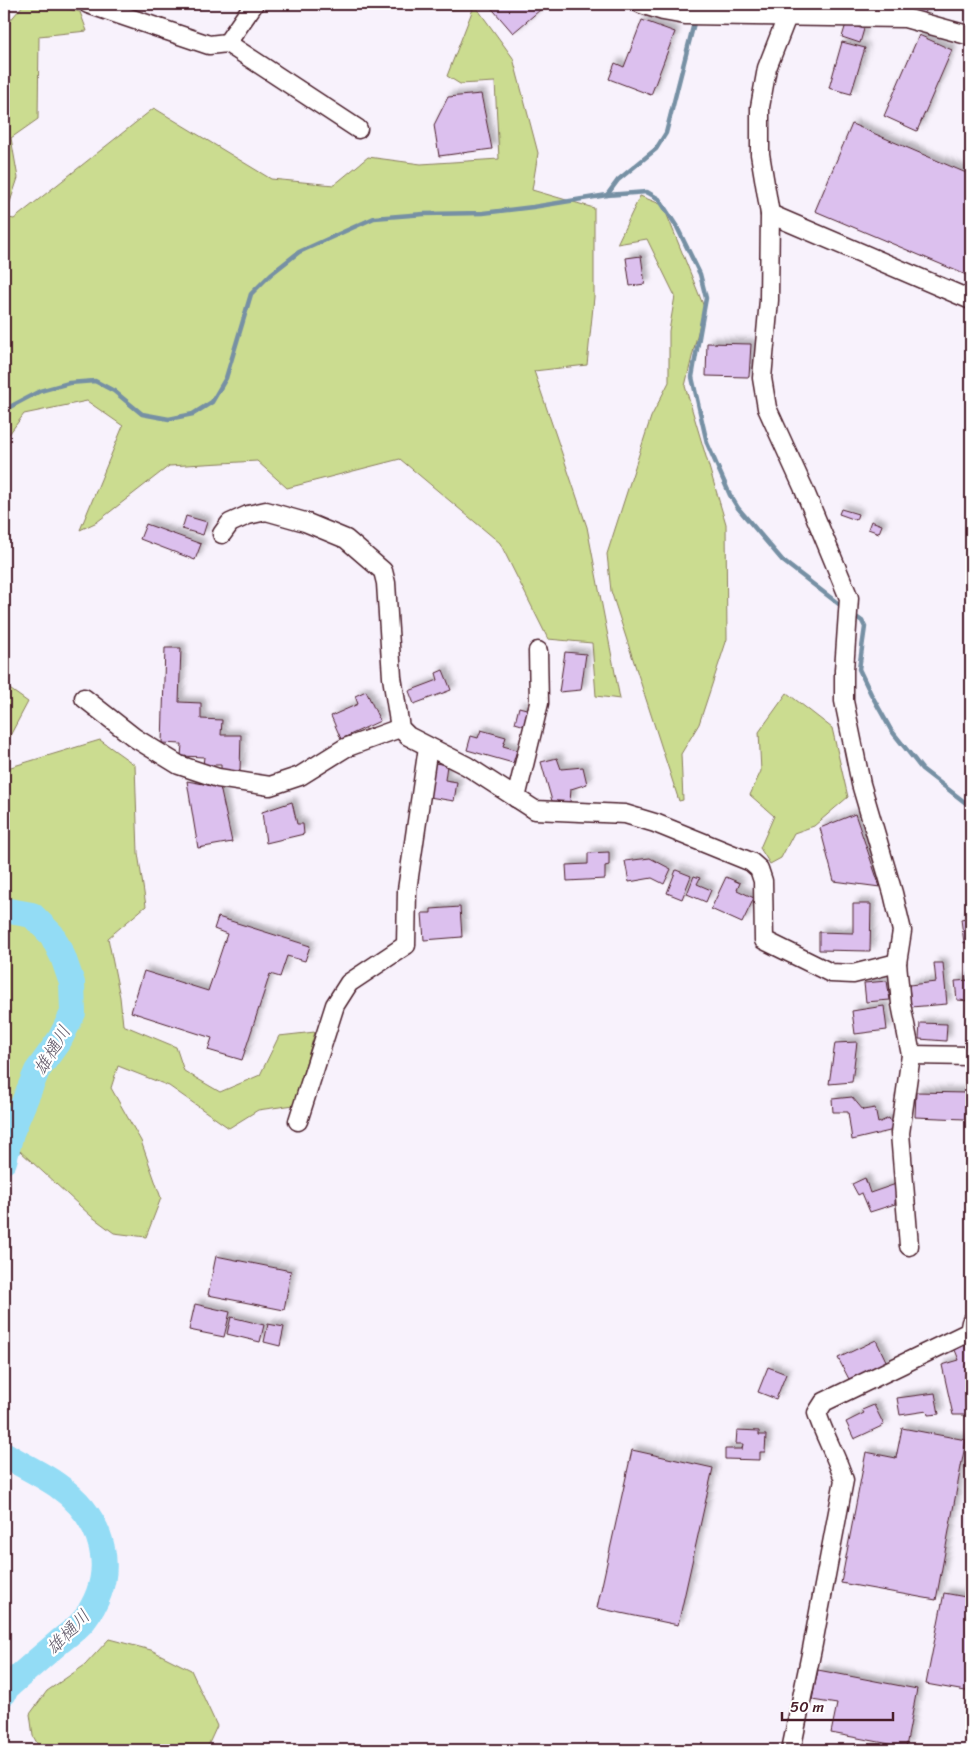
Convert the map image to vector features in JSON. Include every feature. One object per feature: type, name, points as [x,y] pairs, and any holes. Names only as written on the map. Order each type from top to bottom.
[{"type":"street","points":[[88,4],[209,45],[227,43],[358,129]]},
{"type":"street","points":[[227,43],[254,4]]},
{"type":"street","points":[[641,4],[664,12],[685,15],[789,11],[905,18],[971,36]]},
{"type":"street","points":[[789,11],[766,68],[760,107],[760,154],[770,214],[769,300],[762,378],[767,408],[803,487],[849,598],[844,670],[844,701],[861,784],[893,893],[902,931],[897,963],[901,1004],[911,1055],[900,1133],[909,1246]]},
{"type":"street","points":[[770,214],[971,300]]},
{"type":"street","points":[[222,534],[230,523],[248,515],[266,511],[304,522],[346,539],[383,571],[386,583],[392,677],[400,728],[408,736],[467,766],[534,810],[626,814],[655,823],[751,862],[760,869],[763,881],[764,940],[831,973],[853,974],[897,963]]},
{"type":"street","points":[[516,798],[539,703],[538,651]]},
{"type":"street","points":[[84,698],[135,738],[179,765],[218,778],[270,786],[300,776],[345,748],[400,728]]},
{"type":"street","points":[[298,1121],[335,1005],[349,983],[406,945],[407,890],[428,746]]},
{"type":"street","points":[[911,1055],[971,1056]]},
{"type":"street","points":[[791,1750],[844,1480],[838,1462],[821,1427],[817,1413],[824,1402],[969,1332],[971,1322]]},
{"type":"green space","points":[[24,4],[50,4],[80,12],[87,31],[39,36],[38,119],[11,138],[18,178],[7,211],[4,210],[4,28]]},
{"type":"green space","points":[[410,4],[474,4],[513,58],[538,153],[532,190],[594,208],[594,297],[587,365],[534,371],[587,527],[620,699],[596,696],[592,643],[548,639],[500,543],[400,459],[287,488],[257,461],[169,466],[97,522],[80,530],[123,426],[87,401],[24,414],[4,441],[4,217],[14,219],[154,108],[271,179],[334,185],[368,157],[421,164],[499,159],[495,82],[460,84],[447,76],[473,9],[410,10]]},
{"type":"green space","points":[[640,196],[663,205],[704,307],[685,386],[726,524],[727,639],[699,724],[681,754],[683,800],[679,801],[611,591],[607,554],[651,417],[669,382],[669,331],[675,296],[647,239],[617,244]]},
{"type":"green space","points":[[4,685],[28,702],[4,747]]},
{"type":"green space","points":[[787,693],[832,728],[848,797],[814,826],[794,833],[781,858],[770,864],[760,848],[774,816],[750,795],[761,771],[759,732]]},
{"type":"green space","points":[[100,740],[135,765],[138,853],[146,906],[108,938],[120,997],[123,1025],[176,1047],[184,1071],[220,1092],[260,1075],[279,1036],[315,1032],[294,1105],[258,1110],[229,1128],[169,1086],[118,1066],[111,1088],[141,1141],[161,1198],[146,1237],[114,1233],[91,1216],[20,1151],[4,1176],[4,769]]},
{"type":"green space","points":[[109,1639],[151,1650],[191,1670],[217,1726],[206,1750],[41,1750],[33,1736],[30,1714],[47,1691],[85,1665]]},
{"type":"building","points":[[488,4],[547,4],[513,33]]},
{"type":"building","points":[[886,4],[927,4],[925,16],[885,10]]},
{"type":"building","points":[[642,20],[675,32],[651,95],[609,79],[615,63],[624,67]]},
{"type":"building","points":[[846,24],[864,29],[860,43],[842,37]]},
{"type":"building","points":[[919,35],[952,50],[917,131],[884,116]]},
{"type":"building","points":[[842,42],[865,48],[851,94],[829,88]]},
{"type":"building","points":[[481,94],[492,149],[439,156],[434,125],[448,97]]},
{"type":"building","points":[[852,124],[971,175],[971,277],[815,211]]},
{"type":"building","points":[[641,256],[645,284],[630,286],[626,258]]},
{"type":"building","points":[[707,343],[751,344],[749,377],[706,376]]},
{"type":"building","points":[[841,509],[858,514],[856,520],[839,514]]},
{"type":"building","points":[[186,516],[207,522],[203,535],[182,529]]},
{"type":"building","points":[[871,521],[882,525],[879,533],[868,529]]},
{"type":"building","points":[[146,524],[201,544],[195,560],[140,539]]},
{"type":"building","points":[[165,648],[181,648],[179,702],[201,703],[201,719],[222,720],[221,735],[241,735],[240,771],[221,771],[221,765],[203,765],[204,757],[181,756],[182,744],[162,743]]},
{"type":"building","points":[[565,652],[586,654],[581,690],[559,692]]},
{"type":"building","points":[[443,670],[451,690],[414,704],[409,691],[438,680],[436,673]]},
{"type":"building","points":[[366,691],[380,721],[341,739],[331,716],[358,704],[355,696]]},
{"type":"building","points":[[519,707],[530,710],[525,726],[515,723]]},
{"type":"building","points":[[481,730],[506,737],[503,746],[517,750],[513,763],[467,750],[471,736],[478,738]]},
{"type":"building","points":[[557,758],[561,769],[583,767],[587,784],[571,789],[570,802],[552,801],[541,762]]},
{"type":"building","points":[[435,763],[447,765],[445,780],[457,782],[454,801],[429,797]]},
{"type":"building","points":[[187,781],[220,787],[232,842],[198,848]]},
{"type":"building","points":[[292,802],[297,824],[303,824],[304,834],[266,843],[262,812]]},
{"type":"building","points":[[855,814],[880,887],[834,881],[820,828]]},
{"type":"building","points":[[609,852],[609,865],[605,866],[605,879],[567,881],[566,865],[588,864],[588,853]]},
{"type":"building","points":[[650,858],[671,869],[664,884],[652,878],[629,882],[625,861]]},
{"type":"building","points":[[676,870],[691,876],[682,899],[667,893]]},
{"type":"building","points":[[694,876],[700,878],[697,884],[711,890],[706,902],[687,894]]},
{"type":"building","points":[[726,877],[740,883],[737,890],[754,898],[742,923],[711,909]]},
{"type":"building","points":[[853,904],[871,904],[870,951],[819,950],[819,932],[853,933]]},
{"type":"building","points":[[460,907],[462,937],[424,940],[422,913],[431,913],[431,909]]},
{"type":"building","points":[[218,917],[310,946],[305,961],[287,956],[280,977],[270,974],[242,1060],[208,1050],[212,1038],[131,1012],[144,971],[208,991],[227,934],[214,929]]},
{"type":"building","points":[[971,917],[971,942],[964,943],[961,919]]},
{"type":"building","points":[[934,963],[943,963],[947,1004],[911,1007],[909,985],[936,982]]},
{"type":"building","points":[[971,980],[971,1001],[957,1000],[955,981]]},
{"type":"building","points":[[887,981],[890,1000],[866,1002],[864,983]]},
{"type":"building","points":[[884,1006],[887,1030],[855,1034],[852,1011]]},
{"type":"building","points":[[967,1006],[971,1006],[971,1018],[967,1018]]},
{"type":"building","points":[[920,1023],[947,1024],[946,1041],[919,1039]]},
{"type":"building","points":[[857,1042],[852,1082],[829,1084],[835,1043]]},
{"type":"building","points":[[916,1092],[966,1093],[965,1119],[915,1117]]},
{"type":"building","points":[[852,1097],[863,1110],[875,1108],[878,1123],[889,1118],[894,1130],[852,1140],[848,1112],[833,1112],[832,1099]]},
{"type":"building","points":[[865,1178],[870,1193],[896,1184],[895,1204],[870,1212],[862,1193],[858,1195],[852,1184]]},
{"type":"building","points":[[216,1256],[291,1271],[284,1310],[208,1295]]},
{"type":"building","points":[[195,1304],[230,1312],[224,1337],[189,1330]]},
{"type":"building","points":[[231,1317],[264,1325],[260,1342],[227,1334]]},
{"type":"building","points":[[268,1324],[284,1327],[280,1346],[264,1342]]},
{"type":"building","points":[[876,1340],[887,1363],[850,1381],[838,1358]]},
{"type":"building","points":[[971,1342],[971,1415],[953,1415],[942,1365],[959,1360],[955,1350]]},
{"type":"building","points":[[768,1367],[786,1374],[776,1399],[758,1392]]},
{"type":"building","points":[[935,1393],[939,1414],[928,1415],[927,1411],[900,1415],[897,1398]]},
{"type":"building","points":[[874,1405],[884,1425],[854,1439],[846,1422],[864,1413],[862,1410]]},
{"type":"building","points":[[902,1428],[966,1440],[936,1600],[841,1583],[866,1452],[896,1458]]},
{"type":"building","points":[[737,1430],[759,1431],[759,1435],[766,1435],[765,1452],[760,1452],[760,1460],[725,1459],[725,1449],[742,1449],[743,1444],[736,1444]]},
{"type":"building","points":[[632,1450],[713,1468],[678,1625],[597,1608]]},
{"type":"building","points":[[944,1593],[971,1598],[971,1692],[926,1684]]},
{"type":"building","points":[[818,1670],[917,1689],[906,1747],[831,1733],[837,1704],[812,1700]]},
{"type":"waterway","points":[[607,195],[618,180],[656,149],[666,133],[695,19]]},
{"type":"waterway","points":[[4,410],[40,391],[69,383],[95,381],[114,391],[142,414],[169,419],[193,414],[212,402],[226,378],[251,294],[271,274],[299,252],[374,218],[424,214],[483,213],[607,195],[647,192],[659,199],[677,227],[700,274],[706,298],[692,377],[707,443],[730,495],[738,508],[783,561],[844,608]]},
{"type":"waterway","points":[[852,614],[862,621],[865,627],[859,669],[891,730],[922,769],[971,807]]},
{"type":"waterway","name":"雄樋川","points":[[4,910],[32,915],[52,935],[63,957],[72,983],[73,1013],[60,1039],[37,1071],[11,1133],[4,1161]]},
{"type":"waterway","name":"雄樋川","points":[[4,1454],[51,1481],[73,1498],[86,1513],[96,1530],[102,1547],[104,1565],[102,1583],[95,1602],[84,1620],[6,1688],[4,1693]]}]
